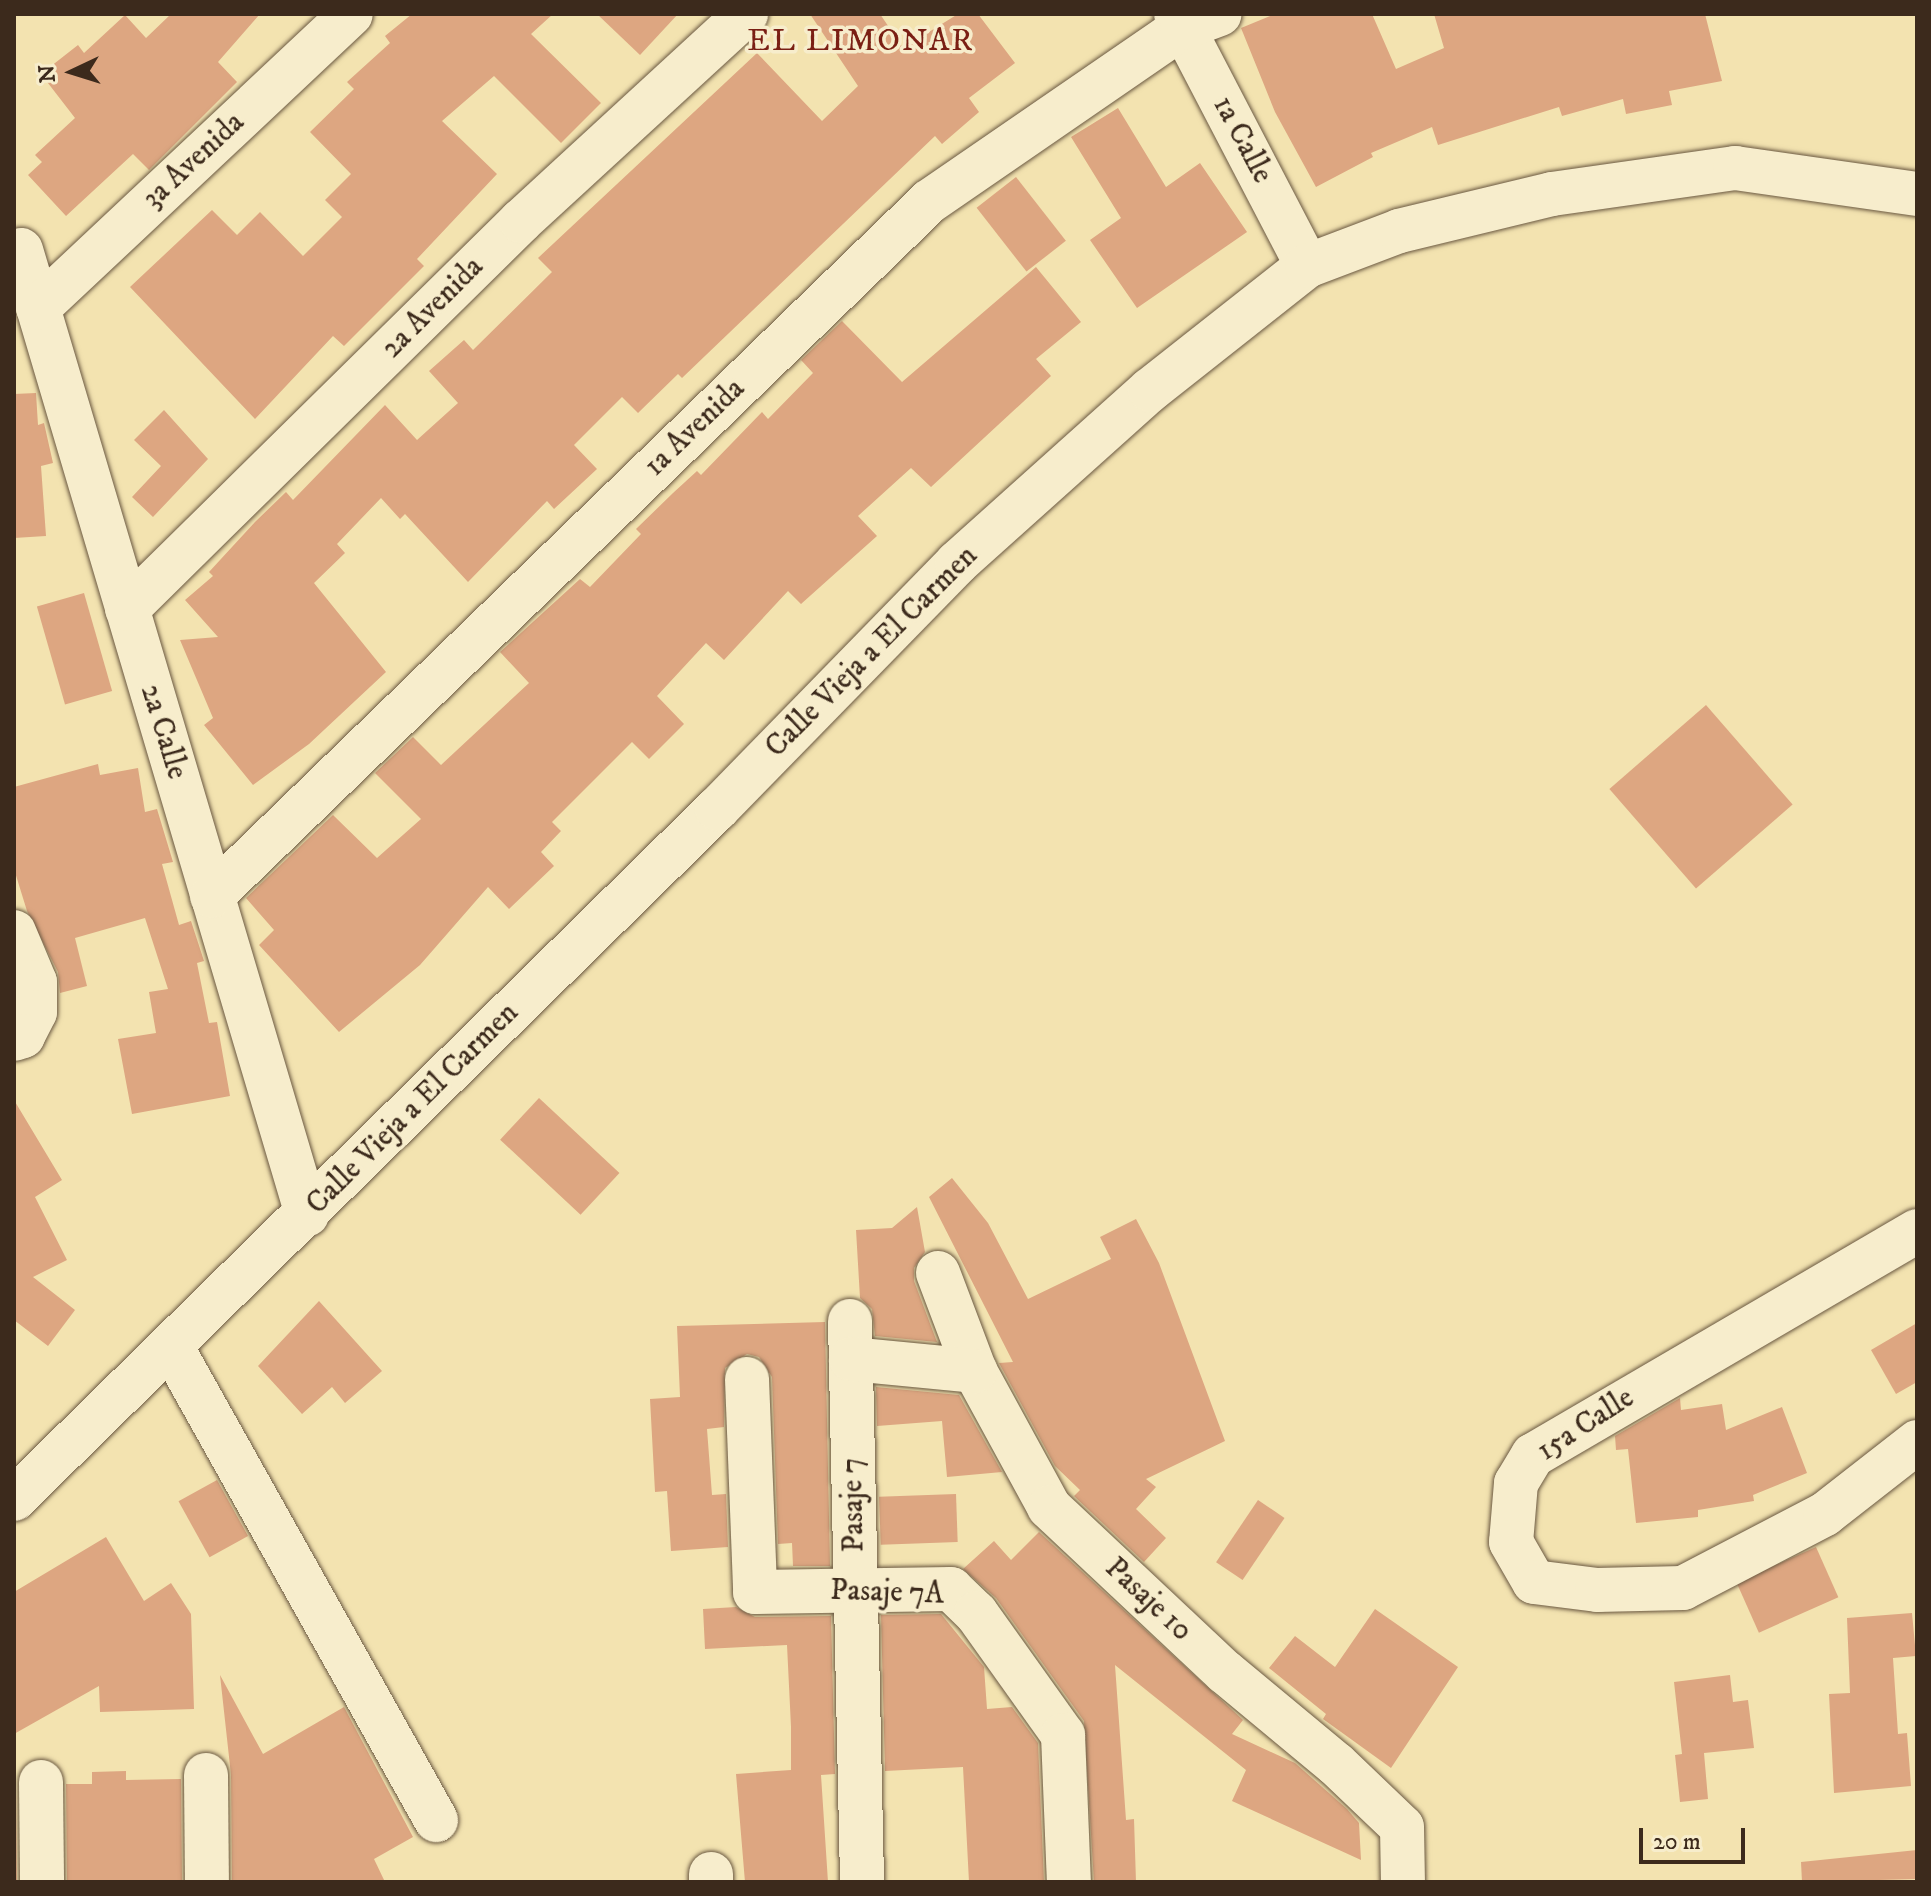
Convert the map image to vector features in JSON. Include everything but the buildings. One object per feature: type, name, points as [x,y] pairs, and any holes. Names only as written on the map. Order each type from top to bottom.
[{"type":"street","name":"3a Avenida","points":[[38,308],[351,14]]},
{"type":"street","name":"2a Avenida","points":[[127,609],[521,221],[746,14]]},
{"type":"street","name":"1a Calle","points":[[1193,19],[1307,266]]},
{"type":"street","name":"1a Avenida","points":[[212,896],[930,201],[1193,19]]},
{"type":"street","name":"Calle Vieja a El Carmen","points":[[14,1499],[172,1348],[957,563],[1150,390],[1307,266],[1399,231],[1552,194],[1735,168],[1917,194]]},
{"type":"street","name":"2a Calle","points":[[21,250],[307,1214]]},
{"type":"street","points":[[14,932],[35,982],[24,1026]]},
{"type":"street","name":"15a Calle","points":[[1917,1231],[1533,1455],[1516,1483],[1511,1542],[1534,1582],[1597,1590],[1683,1588],[1825,1514],[1917,1442]]},
{"type":"street","name":"Pasaje 10","points":[[938,1273],[975,1371],[1049,1507],[1225,1672],[1336,1764],[1402,1827],[1403,1882]]},
{"type":"street","name":"Pasaje 7","points":[[862,1882],[850,1340],[975,1371]]},
{"type":"street","points":[[172,1348],[436,1820]]},
{"type":"street","name":"Pasaje 7A","points":[[747,1379],[755,1592],[951,1589],[976,1613],[1063,1735],[1069,1882]]},
{"type":"street","points":[[206,1775],[207,1882]]},
{"type":"street","points":[[41,1782],[42,1882]]},
{"type":"district","name":"EL LIMONAR","points":[[861,41]]}]
